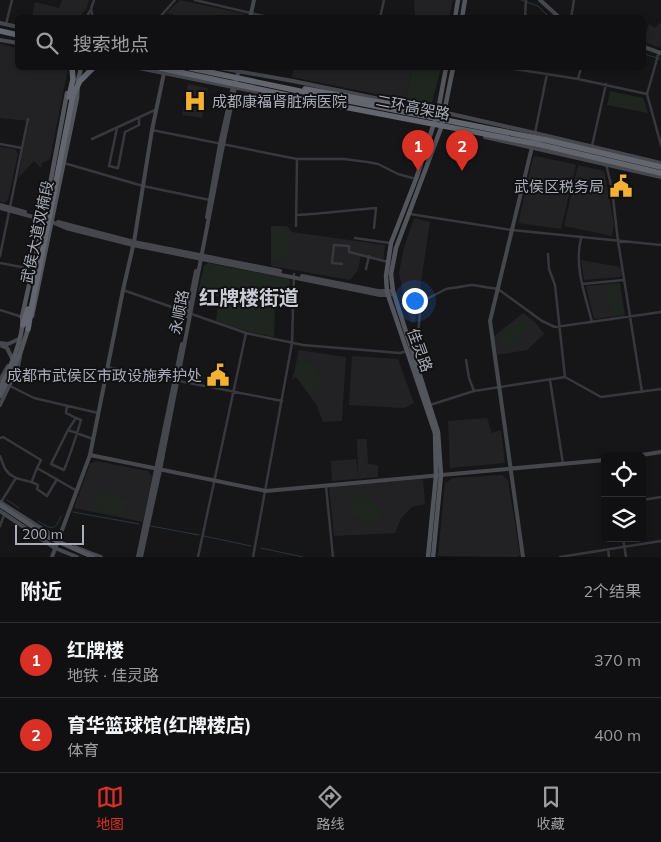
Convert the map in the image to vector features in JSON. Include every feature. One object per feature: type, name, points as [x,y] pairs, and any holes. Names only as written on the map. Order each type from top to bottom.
[{"type":"highway","points":[[0,29],[15,34]]},
{"type":"highway","points":[[0,35],[15,35]]},
{"type":"highway","points":[[31,305],[73,79],[73,70]]},
{"type":"highway","points":[[26,327],[73,95],[80,81],[90,70]]},
{"type":"highway","name":"二环高架路","points":[[162,70],[537,144],[661,175]]},
{"type":"highway","name":"二环高架路","points":[[200,70],[661,165]]},
{"type":"highway","points":[[267,85],[411,108]]},
{"type":"main road","points":[[250,15],[254,0]]},
{"type":"main road","points":[[456,15],[458,0]]},
{"type":"main road","points":[[462,15],[465,0]]},
{"type":"main road","points":[[540,0],[557,15]]},
{"type":"main road","points":[[0,23],[15,26]]},
{"type":"main road","points":[[0,40],[15,42]]},
{"type":"main road","points":[[646,48],[659,53]]},
{"type":"main road","name":"武侯大道双楠段","points":[[4,384],[20,354],[26,327],[22,317],[73,70]]},
{"type":"main road","name":"武侯大道双楠段","points":[[0,396],[19,339],[34,313],[77,98],[80,70]]},
{"type":"main road","points":[[52,557],[90,455],[122,290],[133,244],[162,70],[234,87],[441,128],[661,175]]},
{"type":"main road","name":"永顺路","points":[[140,557],[201,257],[221,144],[239,70]]},
{"type":"main road","points":[[244,70],[395,102],[411,108],[445,113],[535,133],[661,165]]},
{"type":"main road","name":"佳灵路","points":[[433,557],[438,476],[438,432],[430,404],[387,294],[388,262],[391,243],[416,179],[438,112],[446,70]]},
{"type":"main road","name":"佳灵路","points":[[428,557],[438,476],[435,433],[409,350],[391,274],[392,261],[408,214],[441,128],[453,70]]},
{"type":"main road","points":[[201,257],[221,144]]},
{"type":"main road","points":[[524,557],[490,321],[532,147]]},
{"type":"main road","points":[[0,206],[43,218],[66,228],[133,244],[387,294],[394,293]]},
{"type":"main road","points":[[0,344],[8,344],[19,339]]},
{"type":"main road","points":[[0,344],[8,348],[12,359]]},
{"type":"main road","points":[[0,405],[4,384]]},
{"type":"main road","points":[[646,454],[661,452]]},
{"type":"main road","points":[[90,455],[266,491],[601,460]]},
{"type":"main road","points":[[0,506],[4,514],[56,548],[77,557]]},
{"type":"main road","points":[[0,506],[59,540],[101,557]]},
{"type":"main road","points":[[0,506],[50,542],[85,557]]},
{"type":"main road","points":[[0,506],[50,538],[93,557]]},
{"type":"street","points":[[6,24],[12,0]]},
{"type":"street","points":[[88,15],[94,0]]},
{"type":"street","points":[[162,15],[175,0]]},
{"type":"street","points":[[195,0],[250,15]]},
{"type":"street","points":[[381,15],[384,0]]},
{"type":"street","points":[[572,15],[574,0]]},
{"type":"street","points":[[525,15],[526,1]]},
{"type":"street","points":[[91,9],[93,15]]},
{"type":"street","points":[[659,53],[647,94],[661,145]]},
{"type":"street","points":[[525,70],[606,84],[647,94]]},
{"type":"street","points":[[578,79],[580,70]]},
{"type":"street","points":[[535,133],[548,74]]},
{"type":"street","points":[[588,160],[606,84]]},
{"type":"street","points":[[92,139],[156,110]]},
{"type":"street","points":[[117,128],[109,166],[118,168],[125,132],[139,126],[138,118]]},
{"type":"street","points":[[0,256],[28,119]]},
{"type":"street","points":[[152,130],[297,159],[344,159],[378,164],[398,174],[416,179]]},
{"type":"street","points":[[0,144],[22,148]]},
{"type":"street","points":[[296,226],[297,159]]},
{"type":"street","points":[[64,162],[142,186],[210,200]]},
{"type":"street","points":[[606,164],[612,189],[618,241],[642,392]]},
{"type":"street","points":[[296,215],[376,208],[374,228]]},
{"type":"street","points":[[408,214],[512,230],[661,245]]},
{"type":"street","points":[[355,238],[391,243]]},
{"type":"street","points":[[581,238],[578,253],[582,284],[592,322]]},
{"type":"street","points":[[342,264],[332,263],[334,245],[349,246],[349,252],[388,262]]},
{"type":"street","points":[[548,254],[549,269],[555,285],[565,377]]},
{"type":"street","points":[[366,269],[369,256]]},
{"type":"street","points":[[0,263],[32,269]]},
{"type":"street","points":[[253,557],[292,343],[294,275]]},
{"type":"street","points":[[582,284],[624,280]]},
{"type":"street","points":[[122,290],[246,333],[292,343],[400,354],[417,345],[421,302],[446,289],[472,286],[498,289],[542,321],[559,327],[661,312]]},
{"type":"street","points":[[0,310],[22,317]]},
{"type":"street","points":[[198,557],[246,333]]},
{"type":"street","points":[[466,360],[469,378],[474,391]]},
{"type":"street","points":[[107,367],[282,401]]},
{"type":"street","points":[[430,404],[474,391],[565,377],[601,397],[661,390]]},
{"type":"street","points":[[550,380],[563,464]]},
{"type":"street","points":[[4,384],[34,398],[98,413]]},
{"type":"street","points":[[68,405],[66,413],[81,420],[75,445],[64,470],[52,464],[68,430],[76,418]]},
{"type":"street","points":[[68,430],[93,439]]},
{"type":"street","points":[[0,438],[41,460],[32,481]]},
{"type":"street","points":[[0,456],[6,470],[16,478],[32,481],[38,485],[37,489],[47,496],[57,479]]},
{"type":"street","points":[[37,468],[77,491]]},
{"type":"street","points":[[0,506],[16,478]]},
{"type":"street","points":[[326,486],[333,557]]},
{"type":"street","points":[[646,499],[661,497]]},
{"type":"street","points":[[0,526],[4,514]]},
{"type":"street","points":[[560,557],[661,541]]},
{"type":"street","points":[[624,542],[626,557]]},
{"type":"street","points":[[608,549],[609,557]]},
{"type":"shaded area","points":[[62,0],[89,0],[86,10],[82,15],[32,15],[35,2],[59,8]]},
{"type":"shaded area","points":[[180,0],[246,15],[174,15],[166,13]]},
{"type":"shaded area","points":[[414,0],[453,0],[449,15],[415,15]]},
{"type":"shaded area","points":[[661,22],[661,48],[646,43],[649,24],[655,28]]},
{"type":"shaded area","points":[[0,44],[15,48],[15,70],[68,70],[50,159],[42,163],[41,168],[34,161],[18,178],[29,121],[0,118]]},
{"type":"shaded area","points":[[294,70],[412,70],[405,100],[292,77]]},
{"type":"shaded area","points":[[412,70],[440,70],[432,102],[429,104],[405,100]]},
{"type":"shaded area","name":"成都康福肾脏病医院","points":[[188,84],[208,88],[202,118],[182,115]]},
{"type":"shaded area","points":[[610,91],[643,98],[648,113],[607,105]]},
{"type":"shaded area","points":[[0,147],[15,149],[18,154],[8,200],[4,203],[0,201]]},
{"type":"shaded area","points":[[535,156],[576,166],[561,229],[518,223]]},
{"type":"shaded area","points":[[578,165],[604,171],[614,224],[612,236],[564,226]]},
{"type":"shaded area","points":[[414,218],[430,222],[415,323],[411,322],[406,308],[399,273],[404,247]]},
{"type":"shaded area","points":[[271,226],[287,226],[292,232],[385,245],[383,262],[361,256],[358,270],[350,280],[271,266]]},
{"type":"shaded area","points":[[272,228],[285,228],[290,232],[289,254],[283,259],[272,259]]},
{"type":"shaded area","points":[[581,260],[620,267],[622,275],[620,277],[584,280]]},
{"type":"shaded area","points":[[208,263],[289,279],[290,296],[275,299],[274,337],[246,331],[216,321],[219,297],[198,292],[204,266]]},
{"type":"shaded area","points":[[619,283],[625,315],[594,319],[586,286]]},
{"type":"shaded area","points":[[619,285],[624,314],[611,316],[606,287]]},
{"type":"shaded area","points":[[523,313],[535,322],[544,334],[527,350],[497,355],[493,337]]},
{"type":"shaded area","points":[[518,320],[527,322],[529,330],[507,347],[500,342],[499,336]]},
{"type":"shaded area","points":[[299,350],[346,357],[342,421],[323,422],[316,404],[296,377],[292,380]]},
{"type":"shaded area","points":[[352,356],[398,359],[414,403],[404,408],[349,405]]},
{"type":"shaded area","points":[[302,360],[313,367],[319,374],[322,387],[314,392],[306,390],[294,374],[296,365]]},
{"type":"shaded area","points":[[487,418],[492,433],[501,430],[505,463],[450,468],[448,421]]},
{"type":"shaded area","points":[[357,439],[367,439],[368,464],[378,465],[378,477],[332,481],[331,461],[356,459],[358,474]]},
{"type":"shaded area","points":[[96,461],[148,471],[152,477],[143,522],[74,508],[90,464]]},
{"type":"shaded area","points":[[502,475],[508,480],[520,555],[517,557],[438,556],[445,483],[453,478]]},
{"type":"shaded area","points":[[423,479],[425,504],[412,507],[401,518],[395,533],[334,536],[329,486]]},
{"type":"shaded area","points":[[97,492],[128,499],[125,516],[93,509]]},
{"type":"shaded area","points":[[358,494],[361,494],[381,510],[382,518],[369,525],[355,516],[352,518],[352,501]]},
{"type":"waterway","points":[[521,0],[538,6],[547,15]]},
{"type":"waterway","points":[[646,55],[661,59]]},
{"type":"waterway","points":[[7,500],[19,508]]},
{"type":"waterway","points":[[73,512],[139,524]]},
{"type":"waterway","points":[[38,521],[52,528],[57,525],[61,516]]},
{"type":"waterway","points":[[151,526],[199,535]]},
{"type":"waterway","points":[[204,536],[251,546]]},
{"type":"waterway","points":[[261,548],[303,557]]},
{"type":"place","name":"成都康福肾脏病医院","points":[[195,101]]},
{"type":"place","name":"红牌楼","points":[[418,171]]},
{"type":"place","name":"育华篮球馆(红牌楼店)","points":[[462,171]]},
{"type":"place","name":"武侯区税务局","points":[[621,186]]},
{"type":"place","name":"成都市武侯区市政设施养护处","points":[[218,375]]},
{"type":"district","name":"红牌楼街道","points":[[249,297]]}]
